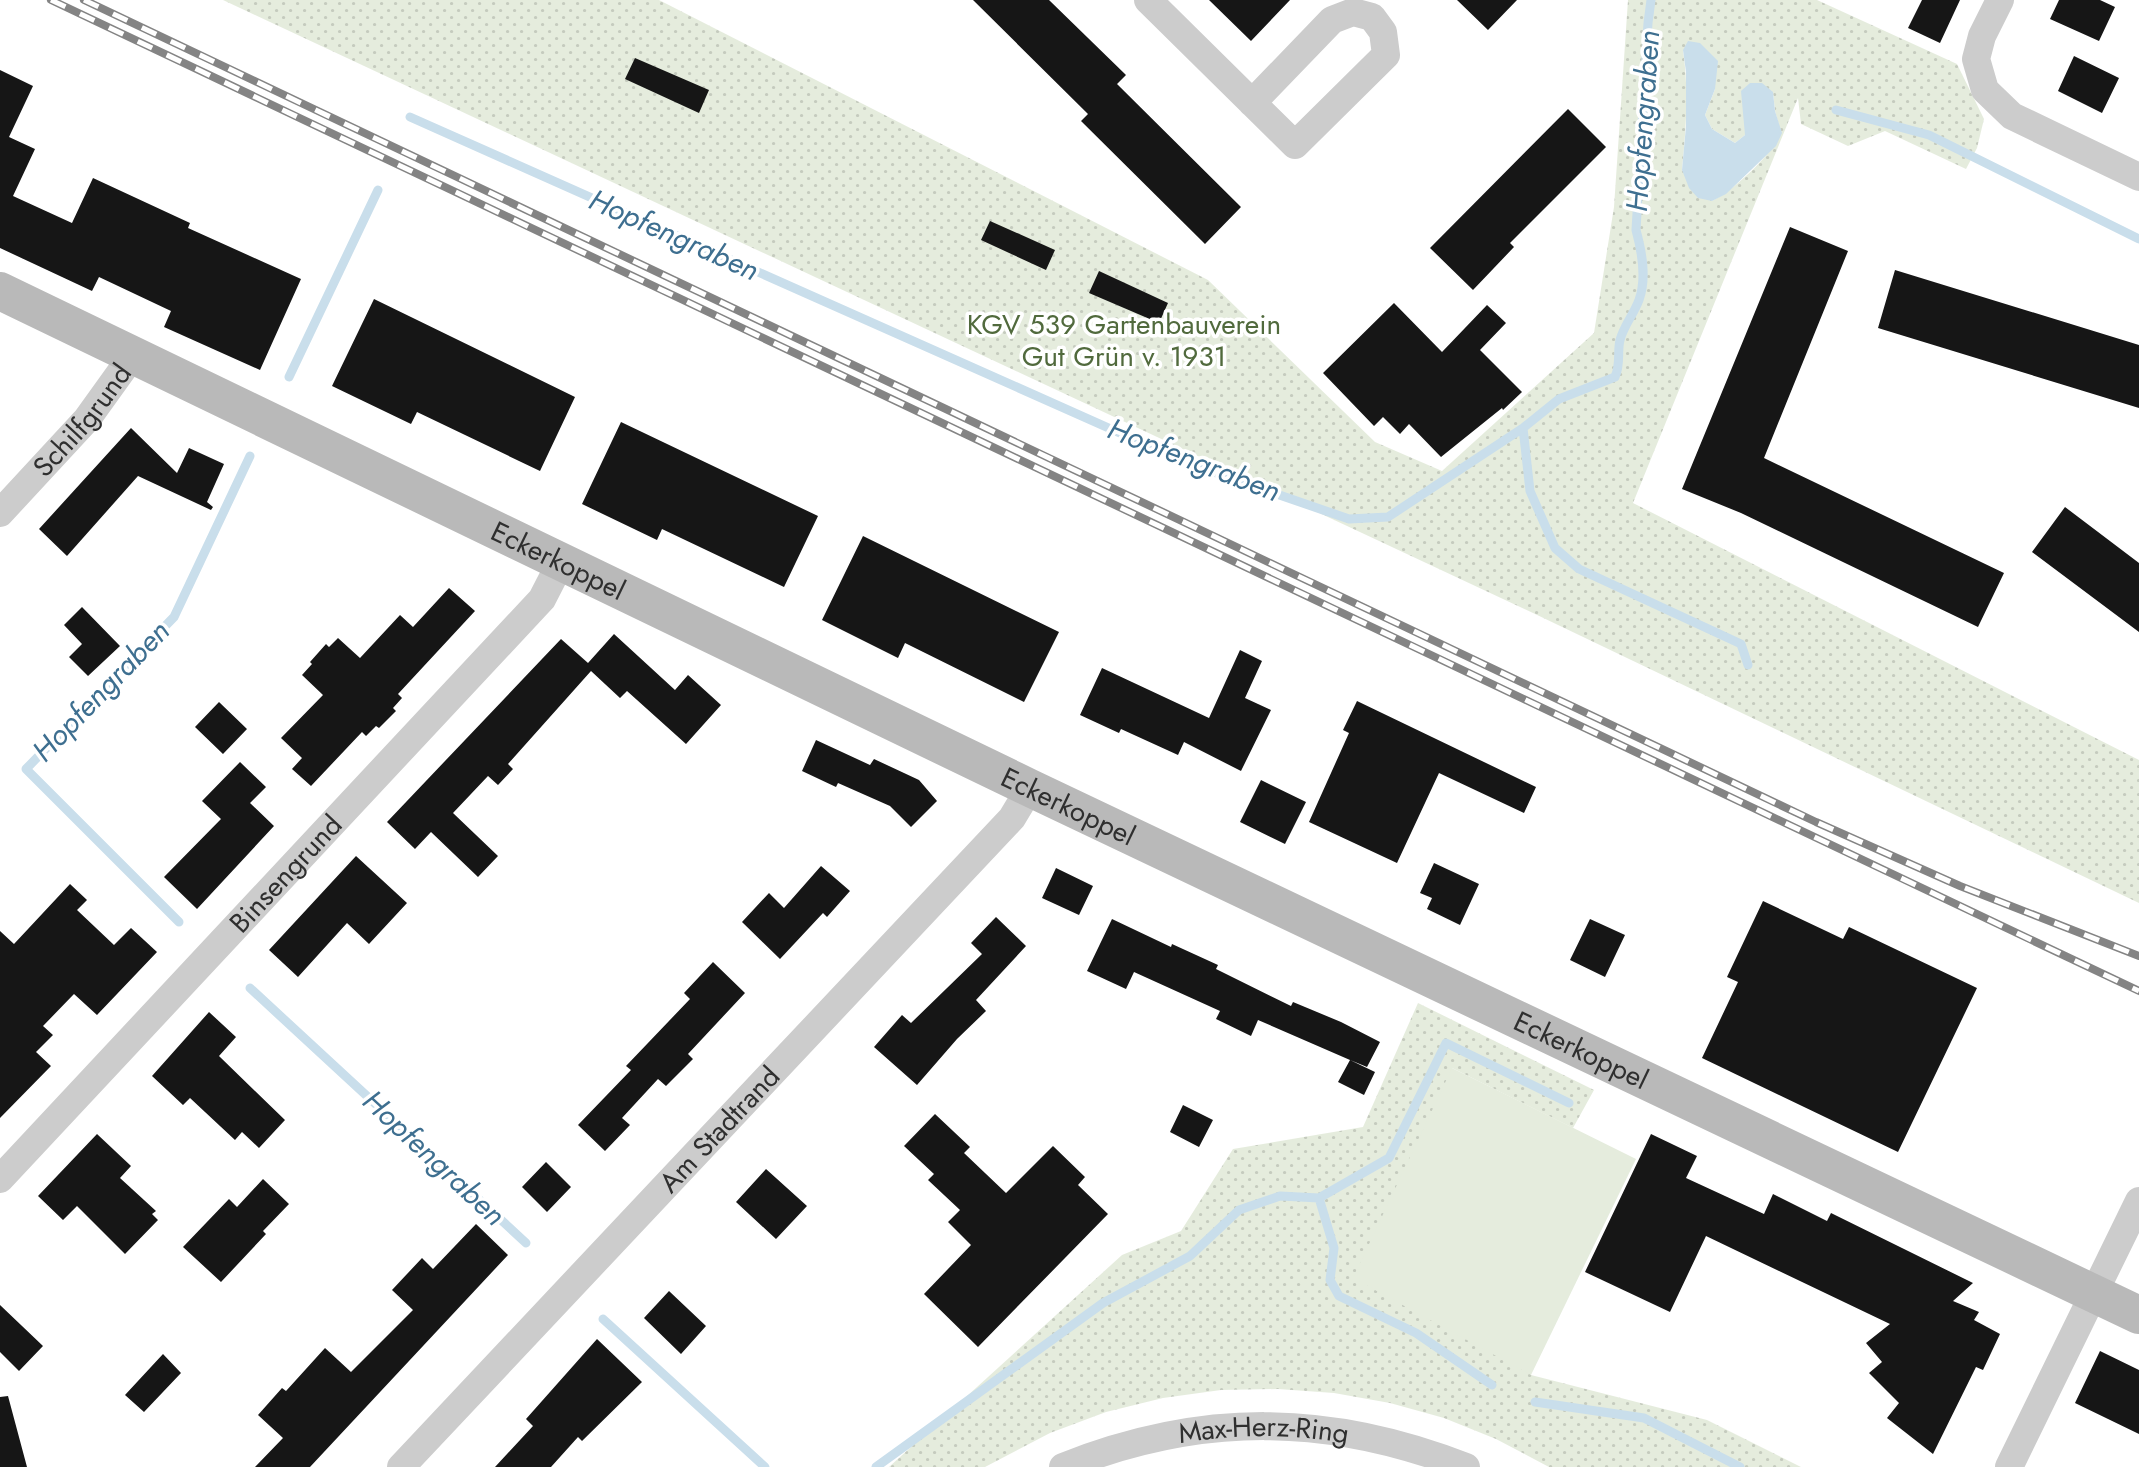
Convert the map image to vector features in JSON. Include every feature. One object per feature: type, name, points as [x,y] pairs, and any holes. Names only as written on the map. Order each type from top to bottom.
[{"type":"street","points":[[1148,0],[1252,103],[1295,145],[1386,55],[1382,32],[1372,17],[1353,12],[1332,20],[1252,103]]},
{"type":"street","points":[[2000,0],[1982,36],[1976,59],[1985,90],[2012,116],[2139,177]]},
{"type":"street","name":"Eckerkoppel","points":[[0,291],[1030,788],[2139,1315]]},
{"type":"street","name":"Schilfgrund","points":[[0,513],[87,419],[133,355]]},
{"type":"street","name":"Binsengrund","points":[[0,1179],[542,599],[561,562]]},
{"type":"street","name":"Am Stadtrand","points":[[401,1467],[1012,818],[1030,788]]},
{"type":"street","points":[[2008,1467],[2139,1201]]},
{"type":"street","name":"Max-Herz-Ring","points":[[1063,1467],[1116,1448],[1170,1434],[1223,1427],[1276,1425],[1329,1429],[1381,1438],[1466,1467]]},
{"type":"green space","name":"KGV 539 Gartenbauverein Gut Grün v. 1931","points":[[223,0],[659,0],[1208,280],[1375,442],[1442,471],[1594,333],[1614,207],[1628,0],[1817,0],[1957,64],[1984,119],[1977,148],[1966,169],[1885,131],[1848,146],[1801,124],[1798,98],[1633,503],[2139,760],[2139,903],[1533,613]],"holes":[[[1683,50],[1715,89],[1705,115],[1712,129],[1735,143],[1745,135],[1745,119],[1773,92],[1781,133],[1770,151],[1751,171],[1712,201],[1682,170],[1686,110]]]},
{"type":"green space","points":[[1418,1003],[1594,1090],[1573,1128],[1452,1068],[1531,1375],[1707,1420],[1801,1467],[1549,1467],[1496,1439],[1444,1418],[1390,1403],[1334,1393],[1278,1389],[1221,1390],[1163,1398],[1106,1412],[1050,1433],[985,1467],[889,1467],[1122,1255],[1181,1231],[1233,1149],[1363,1127]]},
{"type":"green space","points":[[1452,1068],[1636,1159],[1531,1375],[1353,1278]]},
{"type":"water","points":[[1688,41],[1700,43],[1718,61],[1715,89],[1705,115],[1712,129],[1735,143],[1745,135],[1741,91],[1750,83],[1762,83],[1773,92],[1775,111],[1782,133],[1776,146],[1726,194],[1712,201],[1698,198],[1689,188],[1682,170],[1686,126],[1686,72],[1683,50]]},
{"type":"building","points":[[973,0],[1049,0],[1126,75],[1117,84],[1241,207],[1205,244],[1081,121],[1088,114]]},
{"type":"building","points":[[1209,0],[1290,0],[1251,41]]},
{"type":"building","points":[[1457,0],[1517,0],[1488,30]]},
{"type":"building","points":[[1922,0],[1960,0],[1940,43],[1908,28]]},
{"type":"building","points":[[2059,0],[2100,0],[2115,7],[2099,41],[2050,19]]},
{"type":"building","points":[[2074,56],[2119,78],[2102,113],[2058,91]]},
{"type":"building","points":[[635,58],[709,90],[699,113],[625,79]]},
{"type":"building","points":[[0,70],[33,86],[9,137],[35,149],[13,196],[72,223],[93,178],[190,223],[188,228],[301,279],[260,370],[164,327],[171,311],[99,277],[92,291],[0,248]]},
{"type":"building","points":[[1568,109],[1606,147],[1510,243],[1514,247],[1473,290],[1430,248]]},
{"type":"building","points":[[990,221],[1055,250],[1046,270],[981,240]]},
{"type":"building","points":[[1790,227],[1848,251],[1764,458],[2004,573],[1978,627],[1741,513],[1682,489]]},
{"type":"building","points":[[1895,270],[2139,345],[2139,408],[1878,328]]},
{"type":"building","points":[[1099,271],[1168,303],[1159,323],[1089,293]]},
{"type":"building","points":[[374,299],[575,397],[540,471],[417,412],[411,424],[332,386]]},
{"type":"building","points":[[1394,303],[1442,352],[1487,305],[1506,323],[1480,350],[1522,392],[1503,410],[1502,408],[1441,457],[1409,424],[1400,434],[1383,417],[1374,426],[1323,373]]},
{"type":"building","points":[[621,422],[818,516],[784,587],[662,529],[657,540],[582,504]]},
{"type":"building","points":[[131,428],[177,473],[189,448],[224,464],[207,502],[213,507],[211,510],[138,476],[67,556],[39,529]]},
{"type":"building","points":[[2065,507],[2139,563],[2139,632],[2032,552]]},
{"type":"building","points":[[863,536],[1059,632],[1024,702],[905,643],[898,658],[822,620]]},
{"type":"building","points":[[449,588],[475,611],[398,694],[402,698],[393,708],[396,711],[379,728],[376,726],[366,736],[362,732],[311,786],[292,769],[302,758],[281,738],[323,695],[302,675],[312,664],[310,662],[326,644],[329,647],[338,638],[360,658],[400,615],[413,627]]},
{"type":"building","points":[[82,607],[120,646],[88,676],[69,657],[82,644],[64,625]]},
{"type":"building","points":[[614,634],[675,690],[688,675],[721,705],[686,744],[627,691],[620,698],[591,671],[508,764],[513,769],[498,785],[488,776],[453,813],[498,856],[478,877],[431,832],[415,849],[387,822],[561,639],[588,663]]},
{"type":"building","points":[[1240,650],[1262,661],[1245,698],[1271,710],[1241,771],[1184,742],[1178,755],[1121,729],[1119,733],[1080,715],[1102,668],[1209,718]]},
{"type":"building","points":[[1357,701],[1536,787],[1524,813],[1439,773],[1397,863],[1309,822],[1349,733],[1343,730]]},
{"type":"building","points":[[219,702],[247,729],[223,754],[195,727]]},
{"type":"building","points":[[816,740],[870,765],[874,759],[919,780],[937,801],[911,827],[890,806],[838,783],[836,787],[802,771]]},
{"type":"building","points":[[240,762],[266,787],[250,803],[274,826],[197,909],[164,877],[221,819],[202,801]]},
{"type":"building","points":[[1261,780],[1306,802],[1285,844],[1240,822]]},
{"type":"building","points":[[356,856],[407,903],[369,944],[347,923],[298,977],[269,950]]},
{"type":"building","points":[[1434,863],[1479,884],[1460,925],[1427,909],[1432,898],[1420,893]]},
{"type":"building","points":[[821,866],[850,891],[827,917],[823,913],[780,959],[742,922],[769,893],[784,908]]},
{"type":"building","points":[[1056,868],[1093,886],[1079,915],[1042,898]]},
{"type":"building","points":[[70,884],[87,900],[77,910],[114,945],[131,928],[157,952],[97,1015],[74,994],[43,1026],[53,1035],[36,1052],[51,1066],[0,1118],[0,931],[14,944]]},
{"type":"building","points":[[1763,901],[1843,939],[1849,927],[1977,988],[1898,1152],[1702,1058],[1738,982],[1727,977]]},
{"type":"building","points":[[996,917],[1026,946],[976,1000],[986,1011],[957,1039],[917,1085],[874,1047],[902,1015],[911,1023],[982,954],[971,943]]},
{"type":"building","points":[[1112,919],[1171,947],[1172,944],[1218,965],[1216,969],[1291,1006],[1293,1002],[1380,1042],[1367,1067],[1258,1020],[1251,1036],[1216,1019],[1220,1011],[1134,972],[1126,989],[1087,971]]},
{"type":"building","points":[[1590,919],[1625,935],[1605,977],[1570,960]]},
{"type":"building","points":[[713,962],[745,993],[688,1054],[693,1059],[666,1086],[658,1079],[622,1118],[630,1125],[605,1151],[578,1125],[631,1070],[626,1066],[690,999],[684,993]]},
{"type":"building","points":[[209,1012],[236,1037],[219,1056],[285,1120],[259,1148],[242,1132],[235,1140],[190,1098],[183,1105],[152,1076]]},
{"type":"building","points":[[1350,1060],[1375,1072],[1364,1095],[1338,1082]]},
{"type":"building","points":[[1183,1105],[1213,1120],[1199,1147],[1170,1132]]},
{"type":"building","points":[[935,1114],[970,1147],[964,1153],[1006,1193],[1053,1146],[1085,1177],[1078,1185],[1108,1214],[978,1347],[924,1294],[971,1245],[948,1222],[960,1210],[928,1180],[934,1174],[904,1146]]},
{"type":"building","points":[[97,1134],[131,1166],[120,1178],[156,1211],[152,1214],[158,1220],[125,1254],[77,1206],[63,1220],[38,1196]]},
{"type":"building","points":[[1651,1134],[1697,1156],[1686,1178],[1764,1214],[1773,1194],[1827,1221],[1831,1213],[1973,1283],[1953,1301],[1979,1312],[1974,1320],[2000,1334],[1983,1370],[1976,1367],[1933,1454],[1887,1418],[1899,1403],[1869,1373],[1882,1362],[1866,1343],[1890,1324],[1706,1236],[1670,1312],[1585,1272]]},
{"type":"building","points":[[546,1162],[571,1187],[547,1212],[522,1187]]},
{"type":"building","points":[[766,1169],[807,1206],[776,1239],[736,1202]]},
{"type":"building","points":[[263,1179],[289,1204],[263,1231],[266,1234],[221,1282],[183,1247],[229,1199],[237,1207]]},
{"type":"building","points":[[476,1224],[508,1255],[310,1467],[255,1467],[283,1438],[258,1415],[282,1388],[286,1391],[325,1348],[351,1372],[413,1310],[392,1290],[422,1258],[433,1269]]},
{"type":"building","points":[[669,1291],[706,1326],[681,1354],[644,1318]]},
{"type":"building","points":[[0,1305],[43,1346],[19,1371],[0,1352]]},
{"type":"building","points":[[597,1339],[642,1382],[582,1441],[578,1437],[551,1467],[495,1467],[533,1426],[526,1419]]},
{"type":"building","points":[[2100,1351],[2139,1370],[2139,1434],[2075,1403]]},
{"type":"building","points":[[163,1354],[181,1373],[144,1412],[125,1395]]},
{"type":"building","points":[[8,1396],[27,1467],[0,1467],[0,1397]]},
{"type":"waterway","name":"Hopfengraben","points":[[410,117],[1140,442],[1219,474],[1349,519],[1388,517],[1523,428],[1559,399],[1615,377],[1620,340],[1639,300],[1643,283],[1642,256],[1636,230],[1651,0]]},
{"type":"waterway","points":[[1836,110],[1929,135],[2139,239]]},
{"type":"waterway","name":"Hopfengraben","points":[[289,377],[378,190]]},
{"type":"waterway","points":[[1523,428],[1530,491],[1555,548],[1579,569],[1741,644],[1748,665]]},
{"type":"waterway","name":"Hopfengraben","points":[[179,922],[26,769],[174,617],[250,456]]},
{"type":"waterway","name":"Hopfengraben","points":[[250,988],[526,1243]]},
{"type":"waterway","points":[[876,1467],[1103,1303],[1190,1256],[1239,1210],[1280,1196],[1319,1198],[1389,1158],[1446,1043],[1569,1103]]},
{"type":"waterway","points":[[1319,1198],[1334,1248],[1330,1280],[1339,1296],[1416,1333],[1492,1385]]},
{"type":"waterway","name":"Hopfengraben","points":[[603,1319],[765,1467]]},
{"type":"waterway","points":[[1535,1402],[1644,1418],[1740,1467]]},
{"type":"railway","points":[[51,0],[2139,991]]},
{"type":"railway","points":[[84,0],[1816,822],[1960,886],[2139,956]]}]
